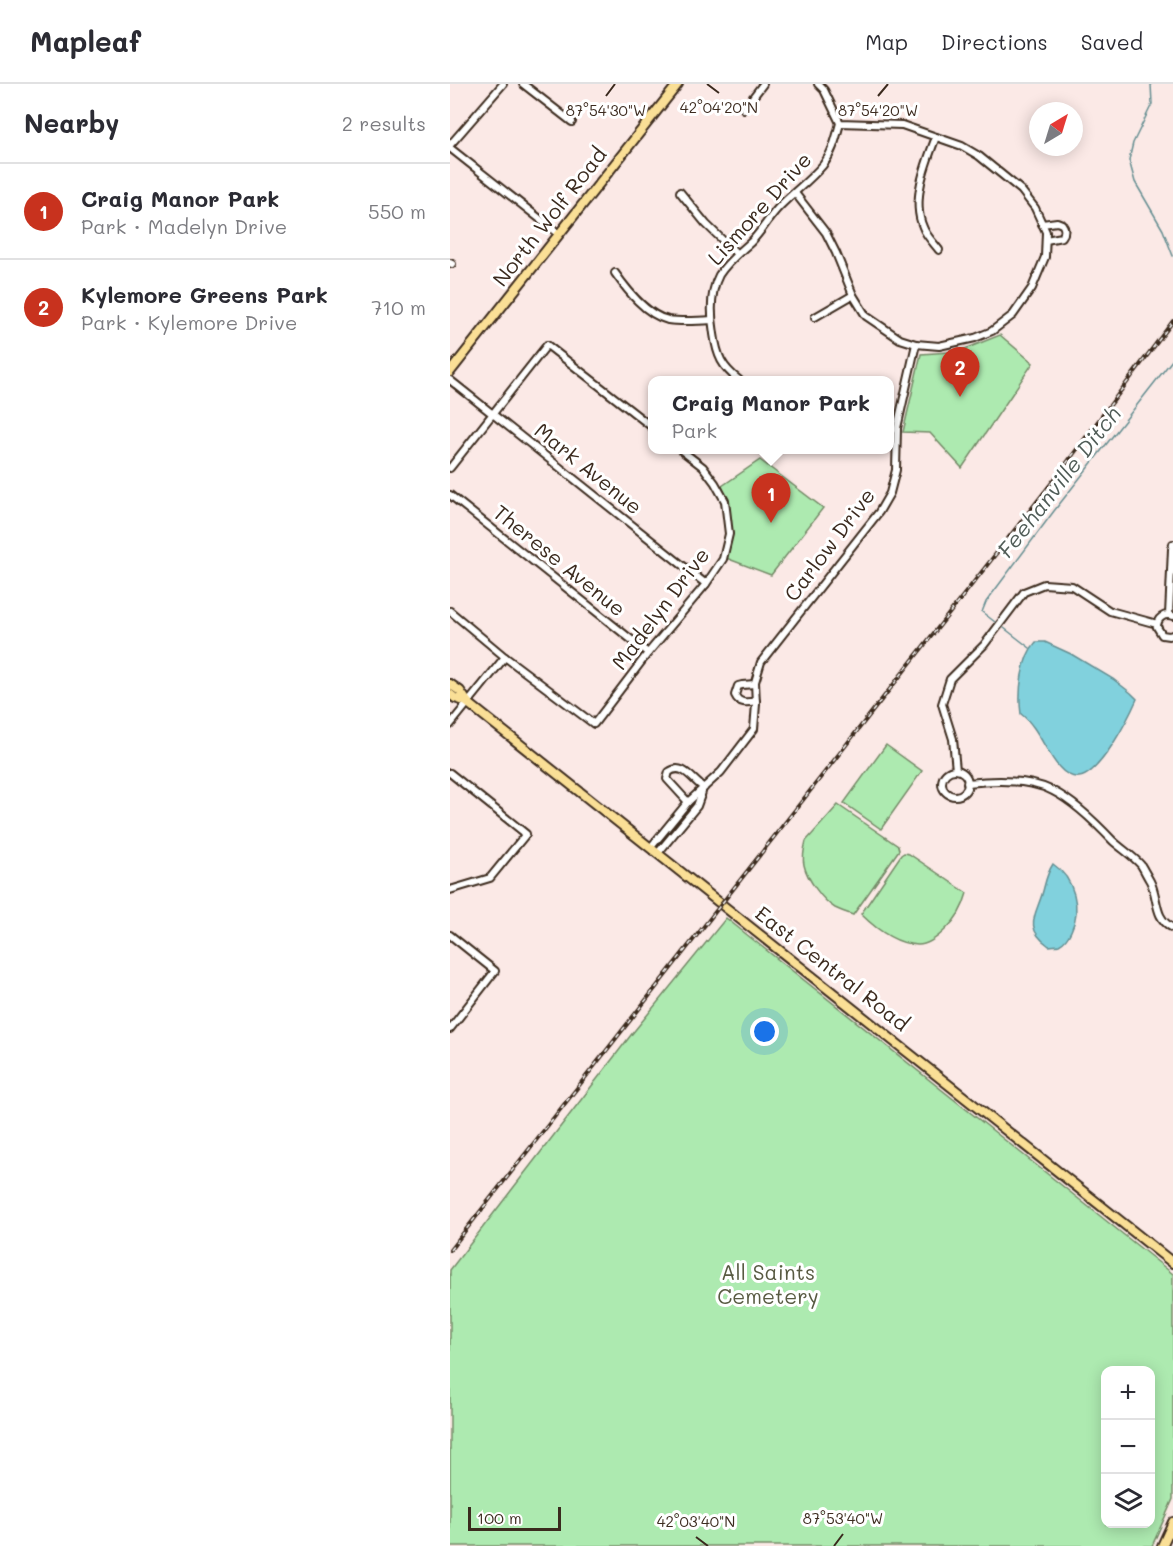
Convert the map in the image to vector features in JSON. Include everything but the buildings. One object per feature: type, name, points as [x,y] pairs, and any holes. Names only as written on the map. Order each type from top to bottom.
[{"type":"main road","name":"North Wolf Road","points":[[450,372],[678,84]]},
{"type":"main road","name":"East Central Road","points":[[450,684],[468,703],[1173,1263]]},
{"type":"main road","name":"East Central Road","points":[[450,694],[468,703]]},
{"type":"main road","points":[[1162,1546],[1173,1522]]},
{"type":"street","points":[[503,84],[451,143],[559,234]]},
{"type":"street","points":[[523,84],[572,122]]},
{"type":"street","points":[[744,108],[763,84]]},
{"type":"street","points":[[795,193],[826,233],[853,295],[866,316],[900,339],[916,344],[939,346],[975,338],[992,331],[1013,315],[1032,288],[1045,257],[1046,232],[1035,208],[1021,190],[979,156],[962,146],[902,126],[840,123],[824,90],[818,84]]},
{"type":"street","name":"Lismore Drive","points":[[734,376],[720,359],[715,343],[712,320],[714,292],[720,275],[737,254],[752,241],[779,207],[823,165],[833,150],[840,123]]},
{"type":"street","points":[[936,137],[924,168],[918,204],[923,227],[939,250]]},
{"type":"street","points":[[680,192],[706,224],[737,254]]},
{"type":"street","points":[[1042,224],[1057,222],[1062,224],[1065,230],[1062,237],[1046,240]]},
{"type":"street","points":[[615,273],[645,308],[666,320],[712,320]]},
{"type":"street","points":[[815,318],[853,295]]},
{"type":"street","name":"Carlow Drive","points":[[894,424],[916,344]]},
{"type":"street","points":[[450,468],[547,345],[648,425]]},
{"type":"street","name":"Mark Avenue","points":[[450,380],[706,584]]},
{"type":"street","name":"Carlow Drive","points":[[651,847],[688,802],[721,772],[754,729],[755,684],[761,662],[879,512],[890,493],[896,470],[894,442]]},
{"type":"street","name":"Madelyn Drive","points":[[505,657],[594,723],[648,653],[706,584],[723,559],[729,534],[725,501],[703,467],[686,454]]},
{"type":"street","name":"Therese Avenue","points":[[450,495],[648,653]]},
{"type":"street","points":[[1173,544],[1171,615],[1161,617],[1157,624],[1162,635],[1173,635]]},
{"type":"street","points":[[956,770],[953,740],[942,704],[950,679],[984,645],[1024,592],[1044,584],[1072,586],[1110,610],[1157,624]]},
{"type":"street","points":[[450,610],[505,657],[450,724]]},
{"type":"street","points":[[755,684],[738,686],[735,695],[742,702],[756,701]]},
{"type":"street","points":[[688,802],[667,779],[669,772],[675,768],[681,768],[704,788]]},
{"type":"street","points":[[956,770],[963,773],[967,783],[961,794],[953,795],[945,792],[942,779],[947,772],[956,770]]},
{"type":"street","points":[[450,773],[526,834],[490,879],[450,890]]},
{"type":"street","points":[[967,783],[1023,782],[1043,787],[1064,798],[1098,825],[1141,865],[1153,888],[1157,911],[1161,919],[1167,926],[1173,928]]},
{"type":"street","name":"Carlow Drive","points":[[658,853],[697,806],[704,788]]},
{"type":"street","points":[[450,935],[495,971],[450,1029]]},
{"type":"green space","points":[[1000,335],[1033,363],[962,468],[930,433],[903,432],[921,354],[965,349]]},
{"type":"green space","points":[[760,460],[823,508],[771,575],[726,558],[730,539],[730,522],[728,504],[722,486]]},
{"type":"green space","points":[[886,745],[922,771],[881,829],[844,803]]},
{"type":"green space","points":[[838,805],[898,846],[899,850],[853,915],[835,908],[821,895],[812,883],[803,862],[806,841]]},
{"type":"green space","points":[[904,853],[909,854],[967,893],[953,921],[937,937],[922,945],[894,939],[861,914]]},
{"type":"green space","name":"All Saints Cemetery","points":[[726,918],[1173,1274],[1173,1499],[1152,1546],[450,1546],[450,1270],[631,1035]]},
{"type":"water","points":[[1036,642],[1045,642],[1071,654],[1113,679],[1137,699],[1113,744],[1096,766],[1087,774],[1079,777],[1071,776],[1061,769],[1027,719],[1021,714],[1020,696],[1024,666]]},
{"type":"water","points":[[1053,864],[1066,877],[1071,886],[1076,913],[1070,933],[1063,943],[1049,946],[1036,933],[1034,920],[1049,870]]},
{"type":"waterway","name":"Feehanville Ditch","points":[[1151,84],[1152,104],[1133,143],[1129,160],[1135,182],[1163,230],[1173,256]]},
{"type":"waterway","name":"Feehanville Ditch","points":[[995,622],[982,612],[986,602],[1173,359]]},
{"type":"waterway","name":"Feehanville Ditch","points":[[1004,628],[1030,648]]},
{"type":"railway","points":[[450,1250],[1057,476],[1173,321]]},
{"type":"place","name":"Kylemore Greens Park","points":[[960,397]]},
{"type":"place","name":"Craig Manor Park","points":[[771,523]]}]
